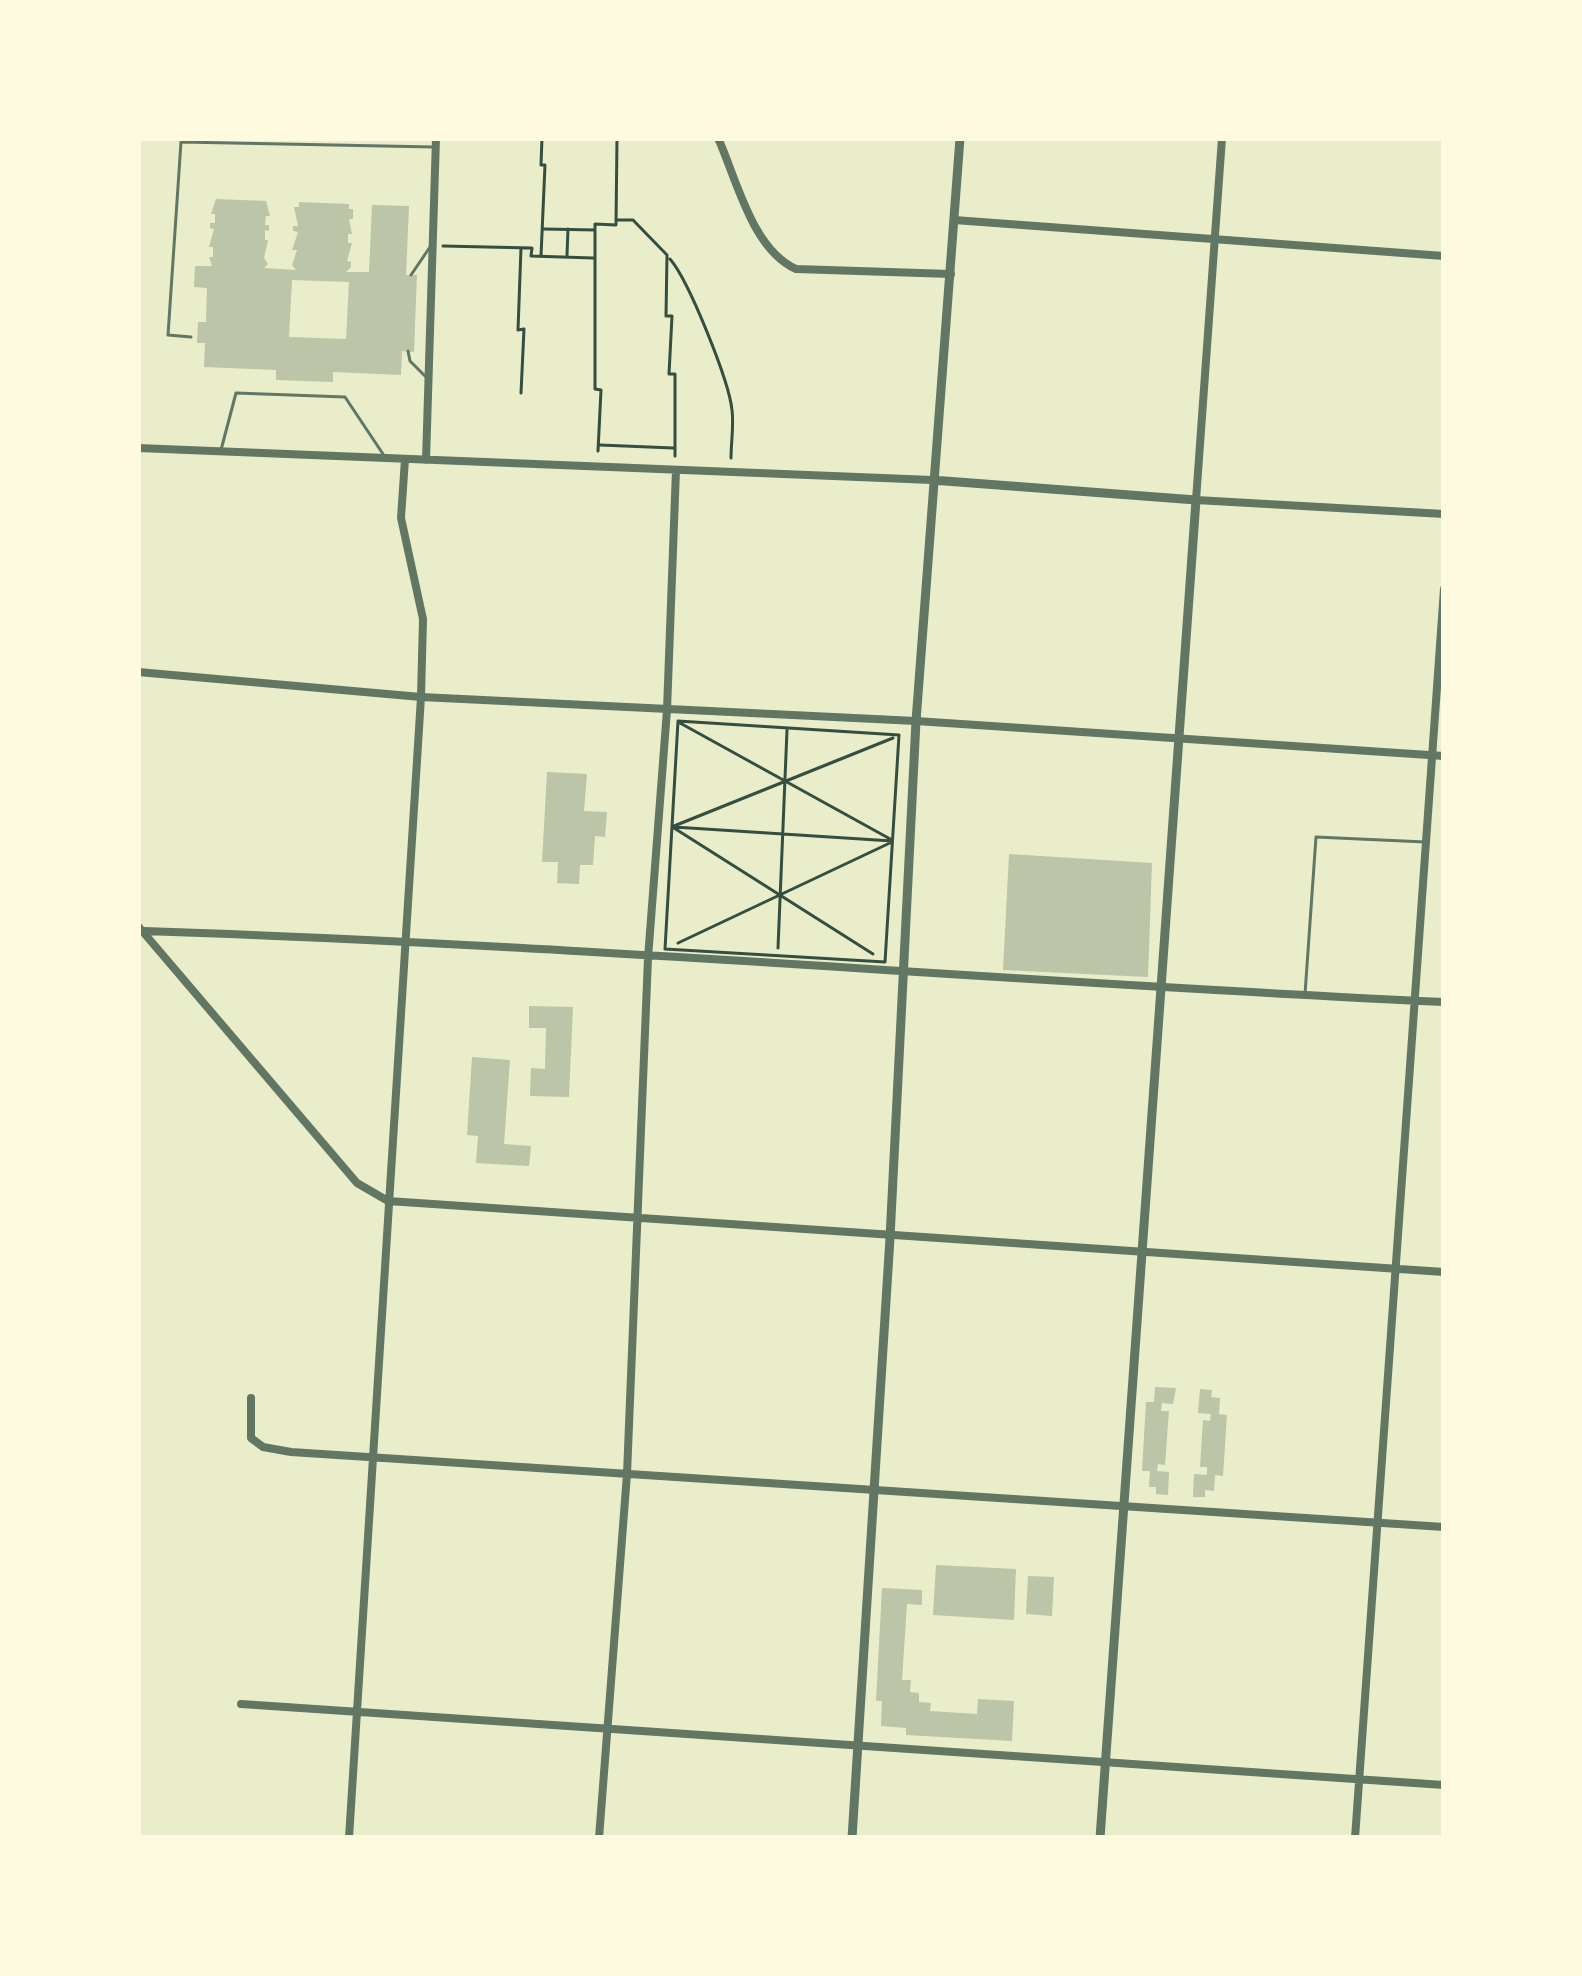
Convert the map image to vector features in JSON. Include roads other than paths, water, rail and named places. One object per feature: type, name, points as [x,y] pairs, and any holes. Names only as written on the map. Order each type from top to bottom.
[{"type":"street","points":[[718,138],[764,243],[779,262],[796,269],[951,274]]},
{"type":"street","points":[[852,1838],[890,1238],[916,721],[960,138]]},
{"type":"street","points":[[1100,1838],[1222,138]]},
{"type":"street","points":[[426,460],[435,142]]},
{"type":"street","points":[[954,220],[1444,256]]},
{"type":"street","points":[[138,448],[932,480],[1444,514]]},
{"type":"street","points":[[349,1838],[421,697],[423,619],[401,518],[405,459]]},
{"type":"street","points":[[599,1838],[627,1474],[648,958],[667,710],[676,470]]},
{"type":"street","points":[[1355,1838],[1444,590]]},
{"type":"street","points":[[138,671],[421,697],[916,721],[1444,756]]},
{"type":"street","points":[[140,929],[404,940],[1444,1002]]},
{"type":"street","points":[[140,929],[357,1183],[388,1201],[1444,1272]]},
{"type":"street","points":[[251,1398],[251,1438],[263,1447],[1444,1527]]},
{"type":"street","points":[[241,1705],[1444,1785]]},
{"type":"lane","points":[[191,337],[168,335],[181,142],[435,142]]},
{"type":"lane","points":[[411,275],[431,245]]},
{"type":"lane","points":[[408,351],[410,361],[428,379]]},
{"type":"lane","points":[[221,451],[236,393],[344,397],[385,458]]},
{"type":"lane","points":[[1305,994],[1316,837],[1426,842]]}]
